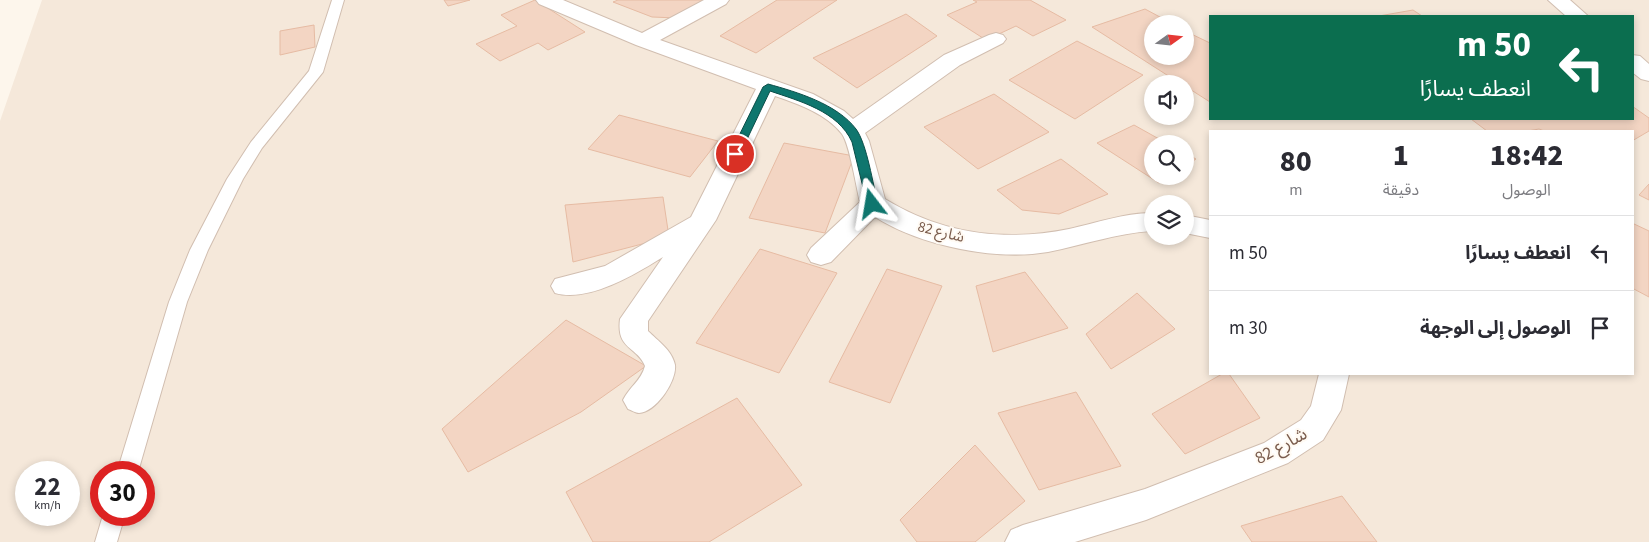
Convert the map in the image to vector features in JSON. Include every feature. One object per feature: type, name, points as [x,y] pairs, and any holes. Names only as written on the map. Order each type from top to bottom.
[{"type":"street","points":[[546,0],[643,42],[805,99],[836,116],[852,131],[857,142],[872,204],[821,255]]},
{"type":"street","points":[[568,10],[590,0]]},
{"type":"street","points":[[643,42],[719,0]]},
{"type":"street","points":[[1558,0],[1577,15]]},
{"type":"street","points":[[852,131],[952,60],[996,39]]},
{"type":"street","points":[[1634,62],[1649,74]]},
{"type":"street","points":[[639,400],[656,383],[660,366],[654,353],[636,339],[632,330],[634,319],[703,220],[768,87]]},
{"type":"street","name":"شارع 82","points":[[872,204],[888,215],[914,226],[943,234],[1006,245],[1032,244],[1144,223]]},
{"type":"street","points":[[565,286],[595,280],[615,273],[703,220]]},
{"type":"street","points":[[1194,226],[1209,229]]},
{"type":"street","name":"شارع 82","points":[[1023,542],[1146,504],[1276,453],[1312,430],[1325,410],[1334,375]]},
{"type":"lane","points":[[130,461],[178,302],[199,250],[235,179],[256,145],[316,72],[338,0]]},
{"type":"lane","points":[[106,542],[111,526]]},
{"type":"shaded area","points":[[42,0],[1649,0],[1649,542],[0,542],[0,121]]},
{"type":"building","points":[[444,0],[470,0],[448,6]]},
{"type":"building","points":[[535,0],[585,32],[548,50],[538,43],[500,61],[476,44],[517,26],[501,15]]},
{"type":"building","points":[[618,0],[710,0],[677,18],[652,17],[613,2]]},
{"type":"building","points":[[777,0],[837,0],[756,53],[720,36]]},
{"type":"building","points":[[973,0],[1030,0],[1066,20],[1033,36],[1016,26],[986,40],[947,15],[977,2]]},
{"type":"building","points":[[1145,9],[1156,15],[1144,15],[1144,60],[1092,27]]},
{"type":"building","points":[[1413,10],[1420,15],[1385,15]]},
{"type":"building","points":[[906,14],[937,36],[857,88],[813,58]]},
{"type":"building","points":[[314,25],[315,47],[280,55],[280,31]]},
{"type":"building","points":[[1194,35],[1209,43],[1209,101],[1194,92],[1194,75],[1167,75],[1151,65],[1194,65]]},
{"type":"building","points":[[1077,41],[1143,75],[1075,119],[1009,80]]},
{"type":"building","points":[[994,94],[1049,132],[978,169],[924,127]]},
{"type":"building","points":[[1634,107],[1649,118],[1649,131],[1634,140],[1634,130],[1486,130],[1472,120],[1634,120]]},
{"type":"building","points":[[619,115],[718,141],[690,177],[588,149]]},
{"type":"building","points":[[1134,125],[1152,135],[1144,135],[1144,173],[1097,143]]},
{"type":"building","points":[[784,143],[854,156],[825,233],[749,218]]},
{"type":"building","points":[[1061,159],[1108,194],[1059,214],[1022,210],[997,190]]},
{"type":"building","points":[[1649,184],[1649,200],[1639,195]]},
{"type":"building","points":[[663,197],[669,237],[573,262],[565,205]]},
{"type":"building","points":[[1634,224],[1649,231],[1649,297],[1634,289]]},
{"type":"building","points":[[760,249],[837,273],[779,373],[696,343]]},
{"type":"building","points":[[887,269],[942,286],[890,403],[829,382]]},
{"type":"building","points":[[1025,272],[1068,328],[993,352],[976,286]]},
{"type":"building","points":[[1137,293],[1175,329],[1111,369],[1086,334]]},
{"type":"building","points":[[566,320],[646,366],[581,412],[468,472],[442,429]]},
{"type":"building","points":[[1220,375],[1230,375],[1260,418],[1185,454],[1152,414]]},
{"type":"building","points":[[1076,392],[1121,466],[1039,490],[998,413]]},
{"type":"building","points":[[737,398],[802,485],[709,542],[593,542],[566,492]]},
{"type":"building","points":[[975,445],[1025,501],[975,542],[917,542],[900,520]]},
{"type":"building","points":[[1342,496],[1377,542],[1252,542],[1241,526]]},
{"type":"route","points":[[735,154],[768,87],[805,99],[836,116],[852,131],[857,142],[872,204]]}]
